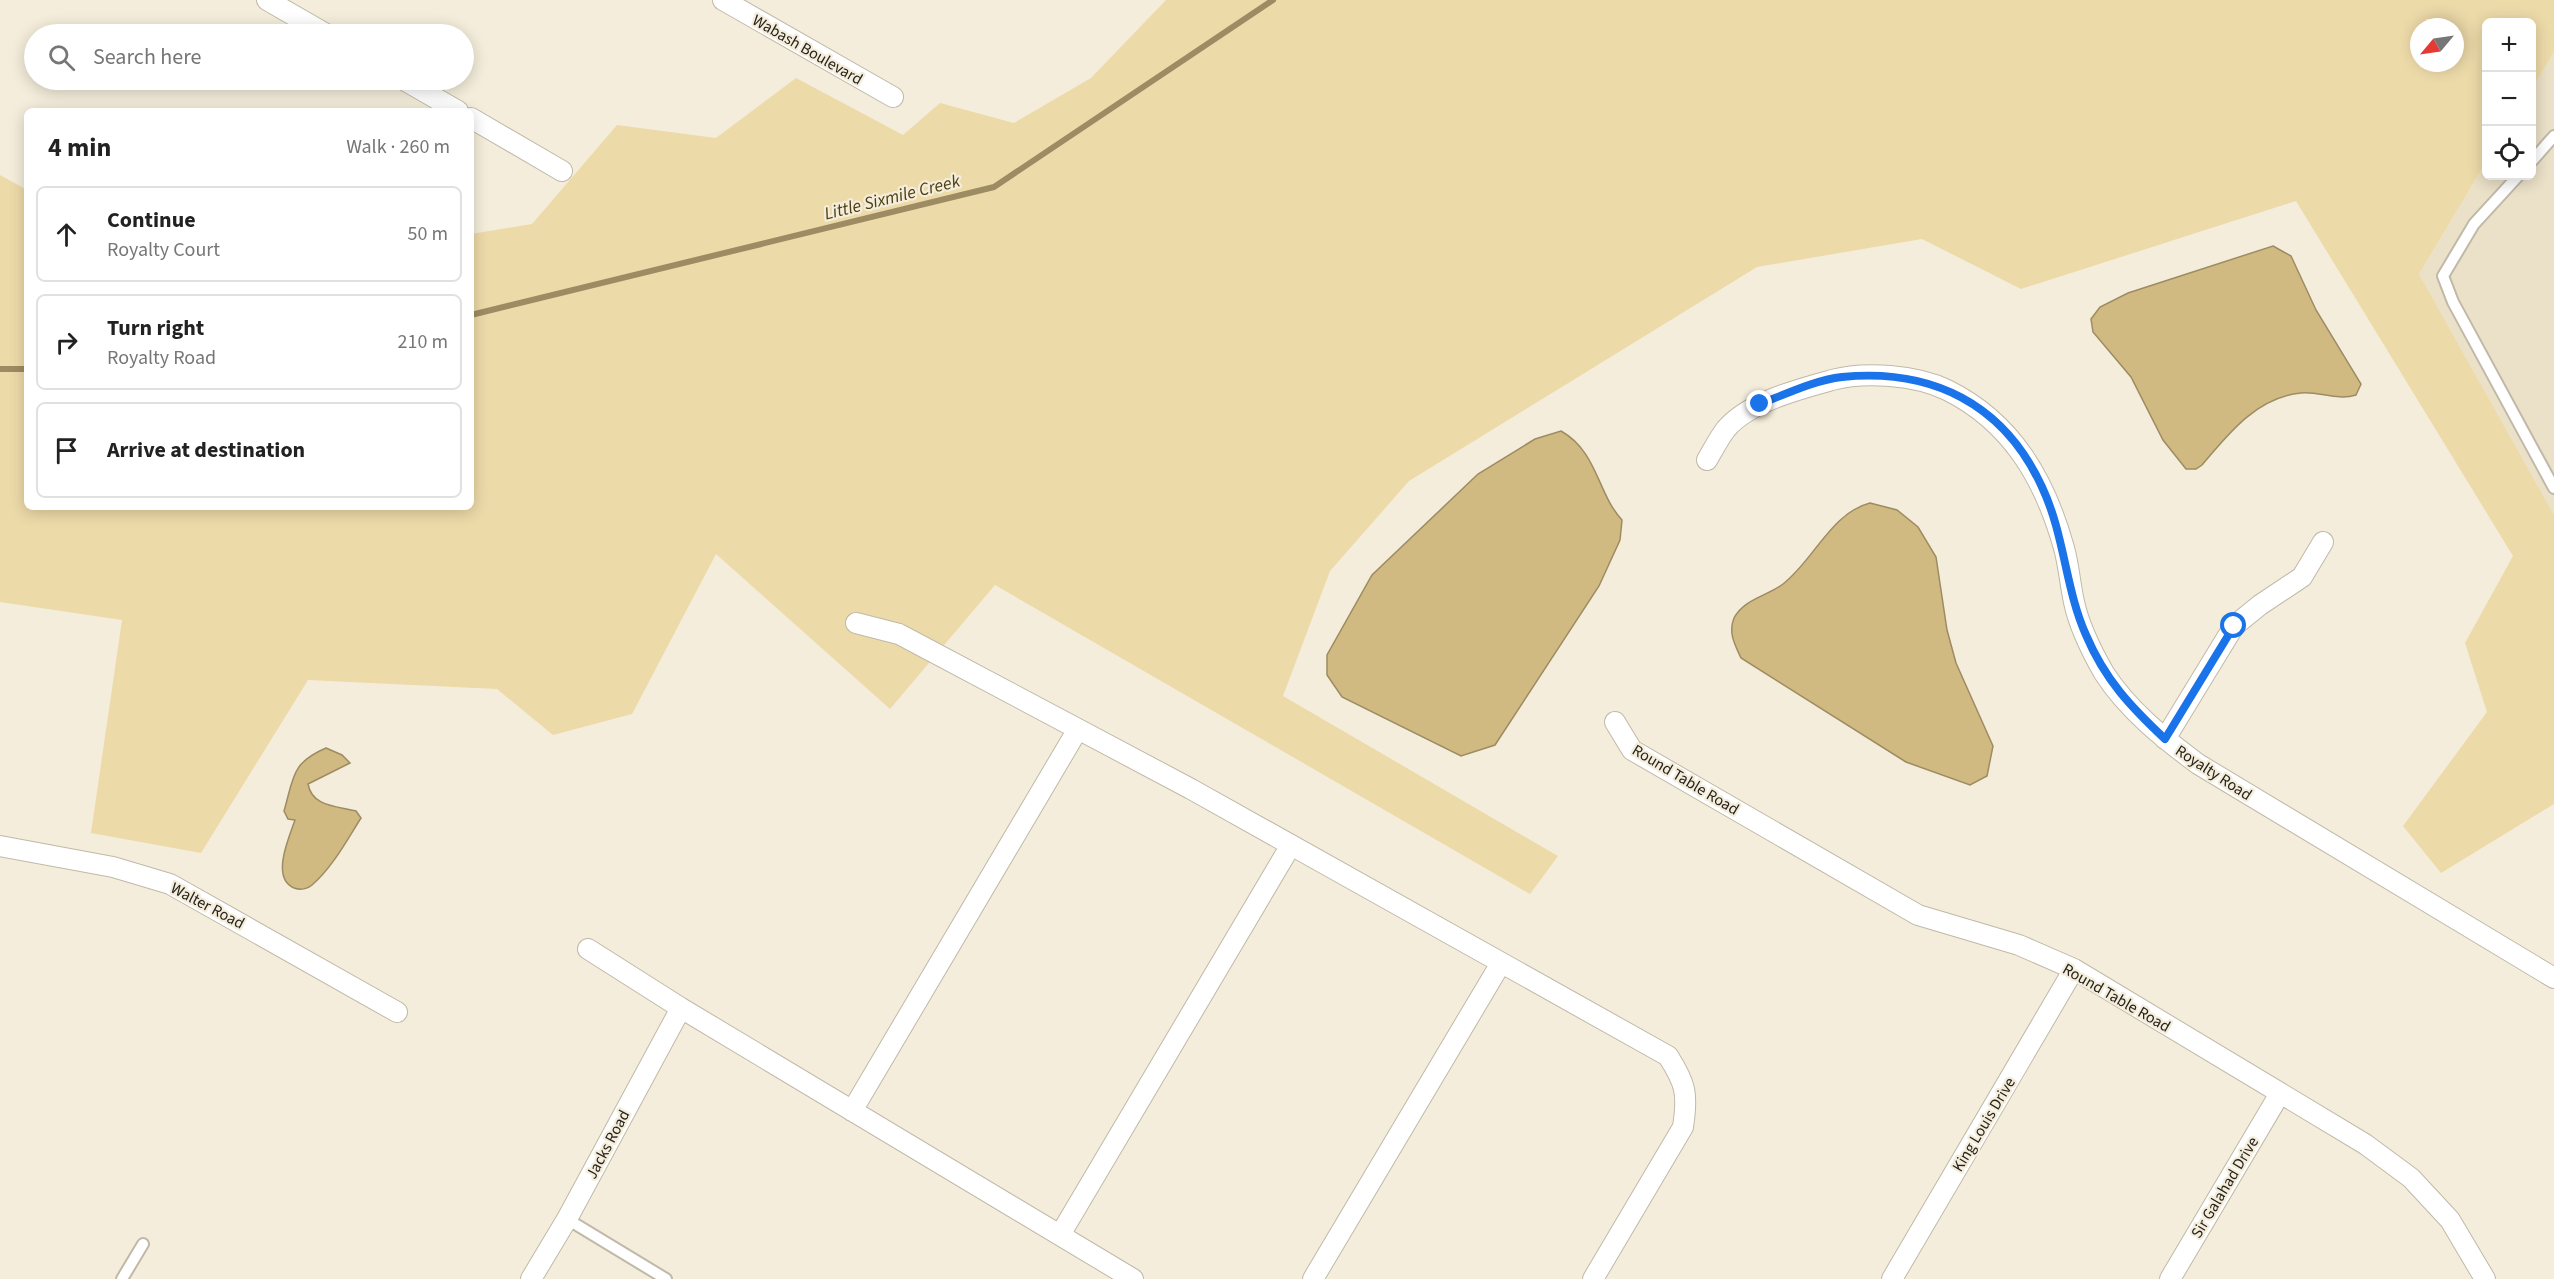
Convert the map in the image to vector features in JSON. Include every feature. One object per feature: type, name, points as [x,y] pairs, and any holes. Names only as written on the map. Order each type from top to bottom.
[{"type":"street","points":[[267,0],[309,24]]},
{"type":"street","name":"Wabash Boulevard","points":[[723,0],[893,97]]},
{"type":"street","points":[[421,90],[453,108]]},
{"type":"street","points":[[474,120],[562,171]]},
{"type":"street","name":"Royalty Road","points":[[1707,460],[1727,428],[1760,404],[1798,389],[1841,377],[1900,376],[1934,384],[1967,400],[1994,420],[2017,444],[2042,486],[2064,550],[2074,604],[2085,635],[2104,672],[2126,702],[2165,739],[2198,764],[2554,978]]},
{"type":"street","points":[[2165,739],[2234,626],[2260,605],[2302,577],[2323,542]]},
{"type":"street","points":[[856,623],[899,634],[1078,729],[1668,1056],[1683,1079],[1687,1100],[1683,1127],[1593,1279]]},
{"type":"street","name":"Round Table Road","points":[[1615,722],[1632,750],[1918,915],[2019,945],[2074,969],[2279,1095],[2365,1144],[2411,1178],[2450,1220],[2485,1279]]},
{"type":"street","points":[[852,1111],[1078,729]]},
{"type":"street","points":[[1059,1235],[1291,845]]},
{"type":"street","name":"Walter Road","points":[[0,846],[142,873],[170,884],[398,1012]]},
{"type":"street","points":[[588,949],[681,1008],[1133,1279]]},
{"type":"street","points":[[1312,1279],[1501,963]]},
{"type":"street","name":"King Louis Drive","points":[[1892,1279],[2074,969]]},
{"type":"street","name":"Jacks Road","points":[[531,1279],[567,1219],[681,1008]]},
{"type":"street","name":"Sir Galahad Drive","points":[[2170,1279],[2279,1095]]},
{"type":"lane","points":[[2536,156],[2554,136]]},
{"type":"lane","points":[[2514,180],[2474,224],[2444,276],[2453,302],[2554,488]]},
{"type":"lane","points":[[567,1219],[666,1279]]},
{"type":"lane","points":[[122,1279],[143,1244]]},
{"type":"shaded area","points":[[1166,0],[2554,0],[2554,52],[2536,82],[2536,18],[2482,18],[2482,169],[2419,274],[2554,515],[2554,804],[2441,873],[2403,826],[2487,712],[2465,643],[2513,556],[2296,201],[2021,289],[1922,239],[1757,267],[1409,481],[1330,571],[1283,696],[1558,856],[1530,894],[995,585],[890,709],[716,554],[632,714],[553,735],[497,689],[308,680],[201,853],[91,833],[122,620],[0,602],[0,175],[24,188],[24,510],[474,510],[474,234],[532,224],[617,125],[716,138],[796,78],[903,135],[940,103],[1014,123],[1091,78]]},
{"type":"shaded area","points":[[2554,52],[2554,515],[2419,274],[2482,169],[2482,180],[2536,180],[2536,82]]},
{"type":"shaded area","points":[[2273,246],[2291,256],[2316,310],[2361,384],[2356,395],[2349,397],[2301,393],[2271,402],[2257,409],[2245,419],[2202,465],[2196,469],[2186,469],[2163,440],[2131,377],[2093,332],[2091,319],[2100,307],[2128,293]]},
{"type":"shaded area","points":[[1561,431],[1583,450],[1607,498],[1622,520],[1620,540],[1599,586],[1495,745],[1461,756],[1342,697],[1327,675],[1327,655],[1372,575],[1478,474],[1535,439]]},
{"type":"shaded area","points":[[1870,503],[1897,510],[1918,527],[1936,557],[1947,630],[1956,663],[1993,746],[1987,776],[1970,785],[1906,762],[1741,658],[1735,644],[1732,623],[1738,612],[1750,602],[1783,584],[1844,516]]},
{"type":"shaded area","points":[[326,748],[342,755],[350,763],[308,784],[310,792],[326,804],[356,811],[361,818],[339,853],[319,878],[308,887],[296,889],[287,883],[283,875],[282,866],[286,845],[295,820],[288,819],[284,811],[292,780],[300,766],[306,759]]},
{"type":"waterway","name":"Little Sixmile Creek","points":[[474,314],[994,187],[1273,0]]},
{"type":"waterway","name":"Little Sixmile Creek","points":[[0,369],[24,369]]},
{"type":"route","points":[[1760,404],[1798,389],[1841,377],[1900,376],[1934,384],[1967,400],[1994,420],[2017,444],[2042,486],[2064,550],[2074,604],[2085,635],[2104,672],[2126,702],[2165,739],[2234,626]]}]
